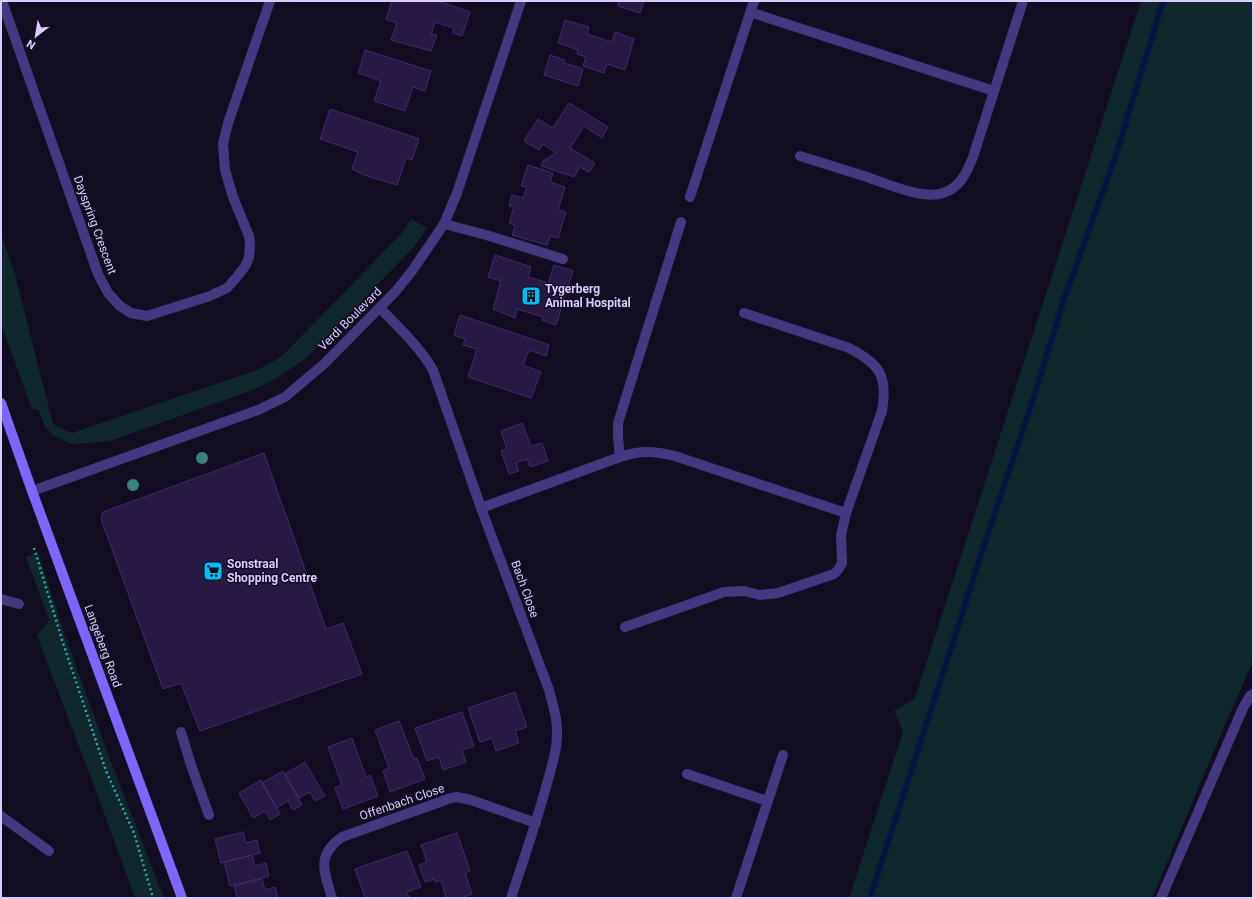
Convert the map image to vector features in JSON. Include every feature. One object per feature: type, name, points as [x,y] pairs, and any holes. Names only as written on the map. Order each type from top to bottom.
[{"type":"main road","name":"Langeberg Road","points":[[1,403],[182,898]]},
{"type":"street","name":"Dayspring Crescent","points":[[2,1],[98,274],[108,293],[120,306],[131,313],[147,316],[210,296],[227,288],[246,265],[249,256],[249,236],[224,170],[223,144],[228,123],[270,1]]},
{"type":"street","name":"Verdi Boulevard","points":[[32,491],[258,410],[285,397],[324,364],[380,308],[412,271],[444,224],[457,193],[521,1]]},
{"type":"street","points":[[690,197],[754,1]]},
{"type":"street","points":[[800,156],[912,192],[934,195],[945,193],[960,182],[966,175],[1023,1]]},
{"type":"street","points":[[750,12],[994,91]]},
{"type":"street","points":[[620,457],[618,423],[681,222]]},
{"type":"street","points":[[444,224],[486,235],[563,259]]},
{"type":"street","name":"Bach Close","points":[[380,308],[417,346],[428,360],[433,370],[549,690],[555,716],[557,730],[556,743],[550,773],[536,823],[511,898]]},
{"type":"street","points":[[625,626],[724,592],[744,591],[760,595],[778,593],[834,574],[842,563],[841,535],[846,513],[882,411],[885,396],[881,374],[865,356],[849,348],[744,313]]},
{"type":"street","points":[[482,508],[620,457],[638,452],[657,452],[675,456],[846,513]]},
{"type":"street","points":[[1,599],[19,604]]},
{"type":"street","points":[[1161,898],[1243,708],[1250,696],[1253,694]]},
{"type":"street","points":[[181,732],[209,815]]},
{"type":"street","points":[[736,898],[783,755]]},
{"type":"street","points":[[687,774],[767,801]]},
{"type":"street","name":"Offenbach Close","points":[[332,898],[323,865],[328,850],[334,842],[342,836],[457,797],[471,800],[536,823]]},
{"type":"street","points":[[1,816],[49,851]]},
{"type":"path","points":[[34,545],[63,643],[103,763],[134,833],[153,898]]},
{"type":"green space","points":[[1141,1],[1253,1],[1253,661],[1152,898],[849,898],[903,732],[894,711],[915,698]]},
{"type":"green space","points":[[411,219],[427,228],[414,247],[305,359],[274,380],[250,391],[110,441],[71,444],[52,435],[45,426],[38,410],[32,409],[1,324],[1,234],[14,271],[53,424],[72,433],[257,370],[281,357],[402,233]]},
{"type":"green space","points":[[38,552],[64,633],[106,749],[164,898],[135,898],[37,636],[49,620],[26,557]]},
{"type":"building","points":[[392,1],[438,1],[470,12],[462,36],[453,33],[454,28],[435,22],[431,34],[437,35],[431,51],[391,40],[397,23],[386,19]]},
{"type":"building","points":[[619,1],[644,1],[640,13],[618,6]]},
{"type":"building","points":[[565,20],[589,27],[587,34],[612,42],[615,32],[634,39],[625,70],[607,64],[604,73],[583,66],[586,57],[577,54],[578,50],[558,43]]},
{"type":"building","points":[[365,50],[431,71],[425,91],[413,87],[405,111],[374,101],[381,81],[358,73]]},
{"type":"building","points":[[550,55],[565,60],[564,63],[583,69],[578,86],[544,75]]},
{"type":"building","points":[[569,103],[608,127],[602,138],[584,126],[570,148],[595,163],[589,172],[580,167],[574,177],[541,166],[543,161],[556,153],[543,144],[539,150],[524,141],[538,119],[553,128]]},
{"type":"building","points":[[330,109],[419,139],[412,160],[406,158],[397,185],[364,175],[352,169],[358,152],[320,139]]},
{"type":"building","points":[[528,165],[553,173],[550,182],[565,187],[558,210],[566,212],[558,238],[550,236],[547,245],[512,235],[515,225],[509,223],[514,207],[509,206],[512,195],[523,198],[527,187],[521,186]]},
{"type":"building","name":"Tygerberg Animal Hospital","points":[[495,255],[531,267],[528,277],[548,283],[554,265],[573,271],[556,325],[542,320],[543,317],[517,309],[515,318],[493,309],[501,281],[488,277]]},
{"type":"building","points":[[460,315],[549,345],[546,356],[529,350],[523,365],[541,372],[531,398],[468,377],[477,349],[463,345],[465,339],[454,335]]},
{"type":"building","points":[[522,423],[531,446],[542,443],[548,461],[530,467],[527,459],[516,463],[519,471],[509,474],[501,451],[507,449],[501,431]]},
{"type":"building","name":"Sonstraal Shopping Centre","points":[[264,453],[326,629],[343,623],[362,674],[200,731],[181,683],[163,689],[101,519],[103,512]]},
{"type":"building","points":[[515,692],[527,727],[515,731],[519,743],[496,751],[492,738],[480,742],[468,708]]},
{"type":"building","points":[[462,712],[474,746],[462,750],[466,762],[443,770],[439,757],[427,761],[415,728]]},
{"type":"building","points":[[399,721],[414,759],[417,758],[425,779],[390,792],[383,771],[389,768],[375,730]]},
{"type":"building","points":[[352,738],[366,777],[370,775],[378,796],[343,809],[335,788],[342,785],[328,747]]},
{"type":"building","points":[[305,762],[325,796],[315,801],[310,792],[299,798],[285,774]]},
{"type":"building","points":[[283,771],[302,805],[293,810],[288,801],[276,808],[262,783]]},
{"type":"building","points":[[261,780],[280,814],[270,820],[265,811],[253,818],[239,793]]},
{"type":"building","points":[[243,832],[246,843],[257,840],[260,853],[221,863],[215,839]]},
{"type":"building","points":[[457,833],[470,871],[465,873],[472,894],[461,898],[446,898],[441,880],[435,882],[434,879],[425,882],[419,865],[427,862],[421,845]]},
{"type":"building","points":[[407,851],[421,887],[407,892],[409,898],[365,898],[355,869]]},
{"type":"building","points":[[252,855],[255,866],[266,863],[269,876],[230,886],[224,862]]},
{"type":"building","points":[[262,879],[265,890],[275,887],[278,898],[237,898],[234,886]]},
{"type":"waterway","points":[[870,898],[1031,406],[1064,299],[1115,158],[1163,1]]},
{"type":"place","name":"Tygerberg Animal Hospital","points":[[531,296]]},
{"type":"place","name":"Sonstraal Shopping Centre","points":[[213,571]]}]
